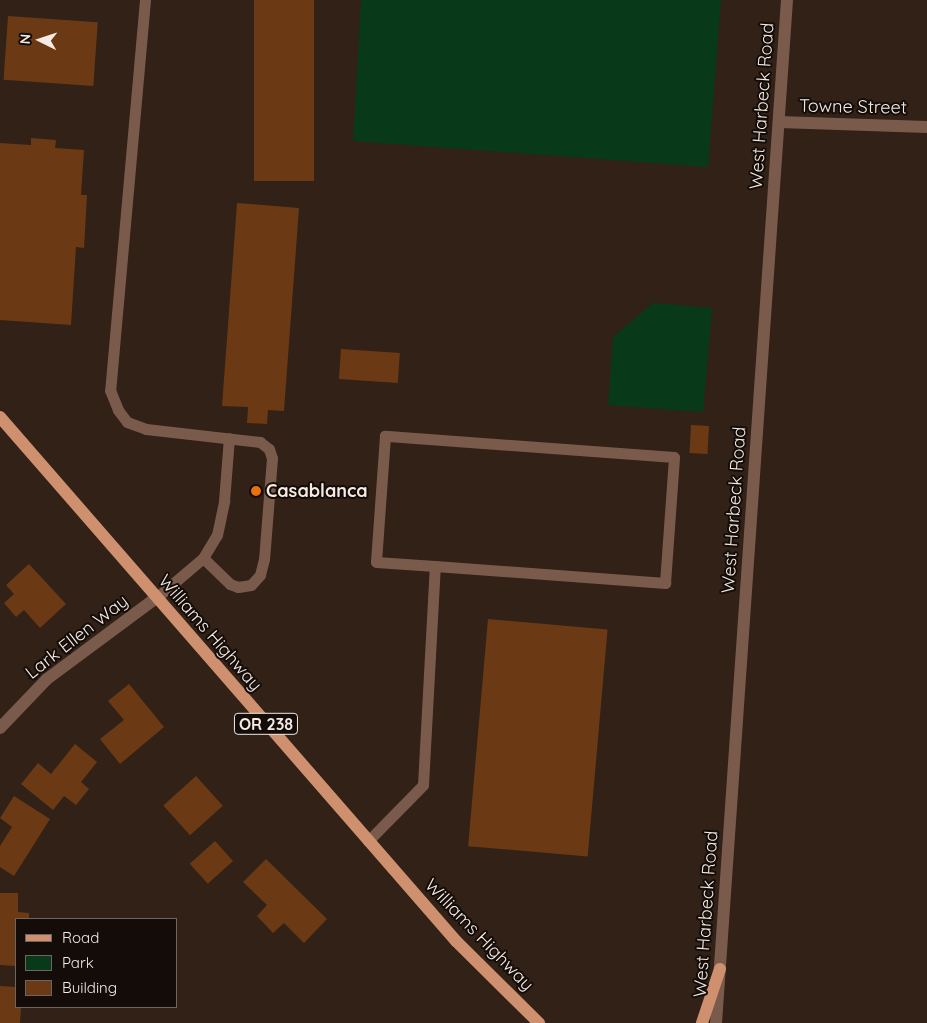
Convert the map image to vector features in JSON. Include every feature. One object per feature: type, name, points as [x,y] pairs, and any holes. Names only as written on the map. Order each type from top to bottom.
[{"type":"main road","name":"Williams Highway","points":[[0,417],[456,941],[539,1023]]},
{"type":"main road","points":[[702,1023],[720,969]]},
{"type":"street","name":"West Harbeck Road","points":[[716,1023],[787,0]]},
{"type":"street","name":"Towne Street","points":[[778,122],[927,127]]},
{"type":"street","name":"Lark Ellen Way","points":[[0,728],[47,679],[156,598]]},
{"type":"lane","points":[[145,0],[110,390],[118,410],[127,422],[146,429],[260,442],[269,449],[272,458],[264,559],[260,575],[250,585],[238,587],[230,584],[203,558]]},
{"type":"lane","points":[[385,436],[674,457],[666,583],[435,566],[376,562],[385,436]]},
{"type":"lane","points":[[156,598],[203,558],[217,535],[224,501],[229,438]]},
{"type":"lane","points":[[368,841],[423,785],[435,566]]},
{"type":"green space","points":[[361,0],[721,0],[708,167],[353,141]]},
{"type":"green space","points":[[653,303],[712,308],[703,412],[608,405],[613,337]]},
{"type":"building","points":[[254,0],[314,0],[314,181],[254,181]]},
{"type":"building","points":[[8,16],[98,22],[93,86],[4,80]]},
{"type":"building","points":[[31,138],[56,140],[55,148],[84,150],[81,195],[87,195],[84,248],[76,247],[71,325],[0,320],[0,143],[31,145]]},
{"type":"building","points":[[237,203],[299,208],[284,411],[268,410],[267,424],[247,423],[248,407],[222,406]]},
{"type":"building","points":[[341,349],[400,353],[398,383],[339,379]]},
{"type":"building","points":[[691,425],[709,426],[708,454],[690,453]]},
{"type":"building","points":[[29,564],[66,604],[40,628],[24,610],[16,617],[4,603],[14,594],[6,585]]},
{"type":"building","points":[[488,619],[608,629],[588,857],[468,846]]},
{"type":"building","points":[[129,684],[164,727],[120,764],[100,739],[124,720],[108,701]]},
{"type":"building","points":[[75,744],[97,762],[81,782],[89,789],[76,805],[64,796],[53,810],[21,784],[38,763],[51,774]]},
{"type":"building","points":[[196,776],[223,806],[190,835],[163,805]]},
{"type":"building","points":[[14,796],[50,819],[14,876],[0,867],[0,846],[12,827],[0,818]]},
{"type":"building","points":[[215,841],[233,861],[208,884],[190,864]]},
{"type":"building","points":[[266,859],[327,919],[304,943],[284,923],[273,933],[257,916],[267,905],[243,882]]},
{"type":"building","points":[[0,893],[18,893],[18,912],[29,913],[29,918],[15,918],[15,966],[0,965]]},
{"type":"building","points":[[0,986],[15,987],[15,1008],[21,1008],[20,1023],[0,1023]]},
{"type":"place","name":"Casablanca","points":[[256,491]]}]
